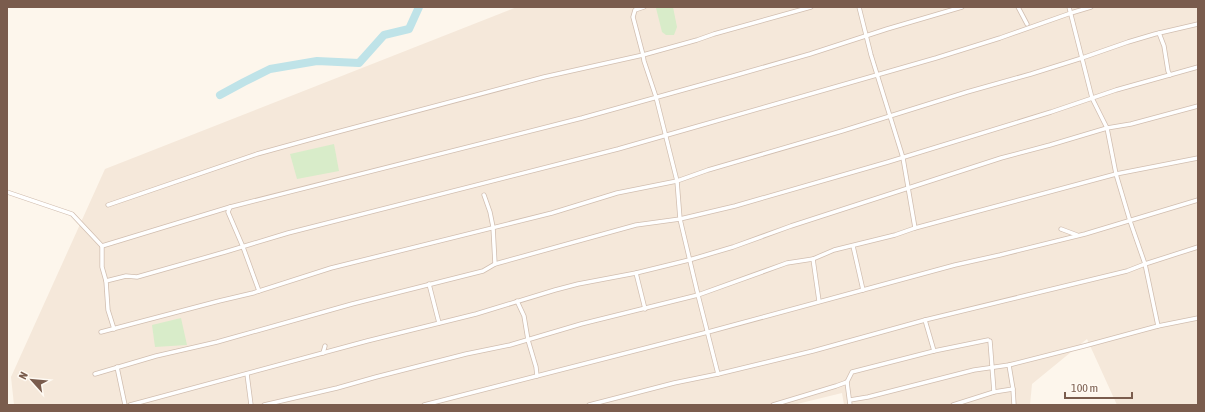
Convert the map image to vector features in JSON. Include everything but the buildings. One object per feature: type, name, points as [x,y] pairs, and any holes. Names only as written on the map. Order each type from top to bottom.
[{"type":"street","points":[[631,7],[634,14],[633,17],[644,61],[656,97],[677,181],[680,219],[718,374]]},
{"type":"street","points":[[634,14],[635,10],[644,7]]},
{"type":"street","points":[[789,7],[791,13]]},
{"type":"street","points":[[108,205],[257,154],[544,77],[643,55],[811,7]]},
{"type":"street","points":[[859,7],[865,36],[903,158],[915,228]]},
{"type":"street","points":[[102,246],[230,207],[575,120],[810,54],[962,7]]},
{"type":"street","points":[[1018,7],[1026,24]]},
{"type":"street","points":[[1070,7],[1092,98],[1107,128],[1116,174],[1145,264],[1158,326]]},
{"type":"street","points":[[106,281],[126,276],[136,277],[288,233],[610,151],[936,58],[1091,7]]},
{"type":"street","points":[[101,332],[219,300],[259,291],[331,268],[552,213],[617,193],[677,181],[708,170],[1031,74],[1128,42],[1198,24]]},
{"type":"street","points":[[1159,33],[1164,46],[1170,75]]},
{"type":"street","points":[[95,374],[156,356],[217,342],[352,304],[483,270],[494,264],[636,225],[680,219],[735,206],[903,158],[1116,90],[1198,67]]},
{"type":"street","points":[[130,405],[476,314],[578,284],[636,273],[689,260],[733,247],[791,226],[1001,158],[1107,128],[1131,124],[1198,106]]},
{"type":"street","points":[[264,405],[337,388],[376,376],[466,354],[510,345],[581,324],[698,295],[787,263],[813,259],[834,250],[895,235],[915,228],[1116,174],[1198,158]]},
{"type":"street","points":[[7,192],[72,214],[102,246],[102,267],[106,281],[108,310],[114,329]]},
{"type":"street","points":[[484,195],[493,227],[494,264]]},
{"type":"street","points":[[424,405],[708,332],[955,265],[1078,236],[1198,200]]},
{"type":"street","points":[[230,207],[228,212],[259,291]]},
{"type":"street","points":[[1061,229],[1078,236]]},
{"type":"street","points":[[853,246],[863,290]]},
{"type":"street","points":[[589,405],[674,383],[813,351],[925,320],[1127,271],[1198,247]]},
{"type":"street","points":[[813,259],[819,301]]},
{"type":"street","points":[[636,273],[645,309]]},
{"type":"street","points":[[429,284],[439,323]]},
{"type":"street","points":[[517,301],[524,316],[537,376]]},
{"type":"street","points":[[850,400],[868,397],[974,370],[1009,365],[1158,326],[1198,318]]},
{"type":"street","points":[[925,320],[934,351]]},
{"type":"street","points":[[850,405],[847,382],[852,372],[934,351],[989,340],[994,392]]},
{"type":"street","points":[[323,353],[325,346]]},
{"type":"street","points":[[1009,365],[1014,405]]},
{"type":"street","points":[[117,368],[125,405]]},
{"type":"street","points":[[247,374],[251,405]]},
{"type":"street","points":[[773,405],[847,382]]},
{"type":"street","points":[[953,405],[994,392],[1013,389]]},
{"type":"shaded area","points":[[517,7],[1198,7],[1198,405],[1117,405],[1087,339],[1032,384],[1030,405],[844,405],[842,393],[793,405],[14,405],[11,377],[105,169]]},
{"type":"green space","points":[[657,7],[673,7],[677,27],[674,35],[666,35],[662,32]]},
{"type":"green space","points":[[334,144],[339,171],[297,179],[290,154]]},
{"type":"green space","points":[[181,318],[187,345],[155,347],[152,325]]},
{"type":"waterway","points":[[220,95],[270,69],[317,61],[359,63],[384,35],[409,29],[419,7]]}]
